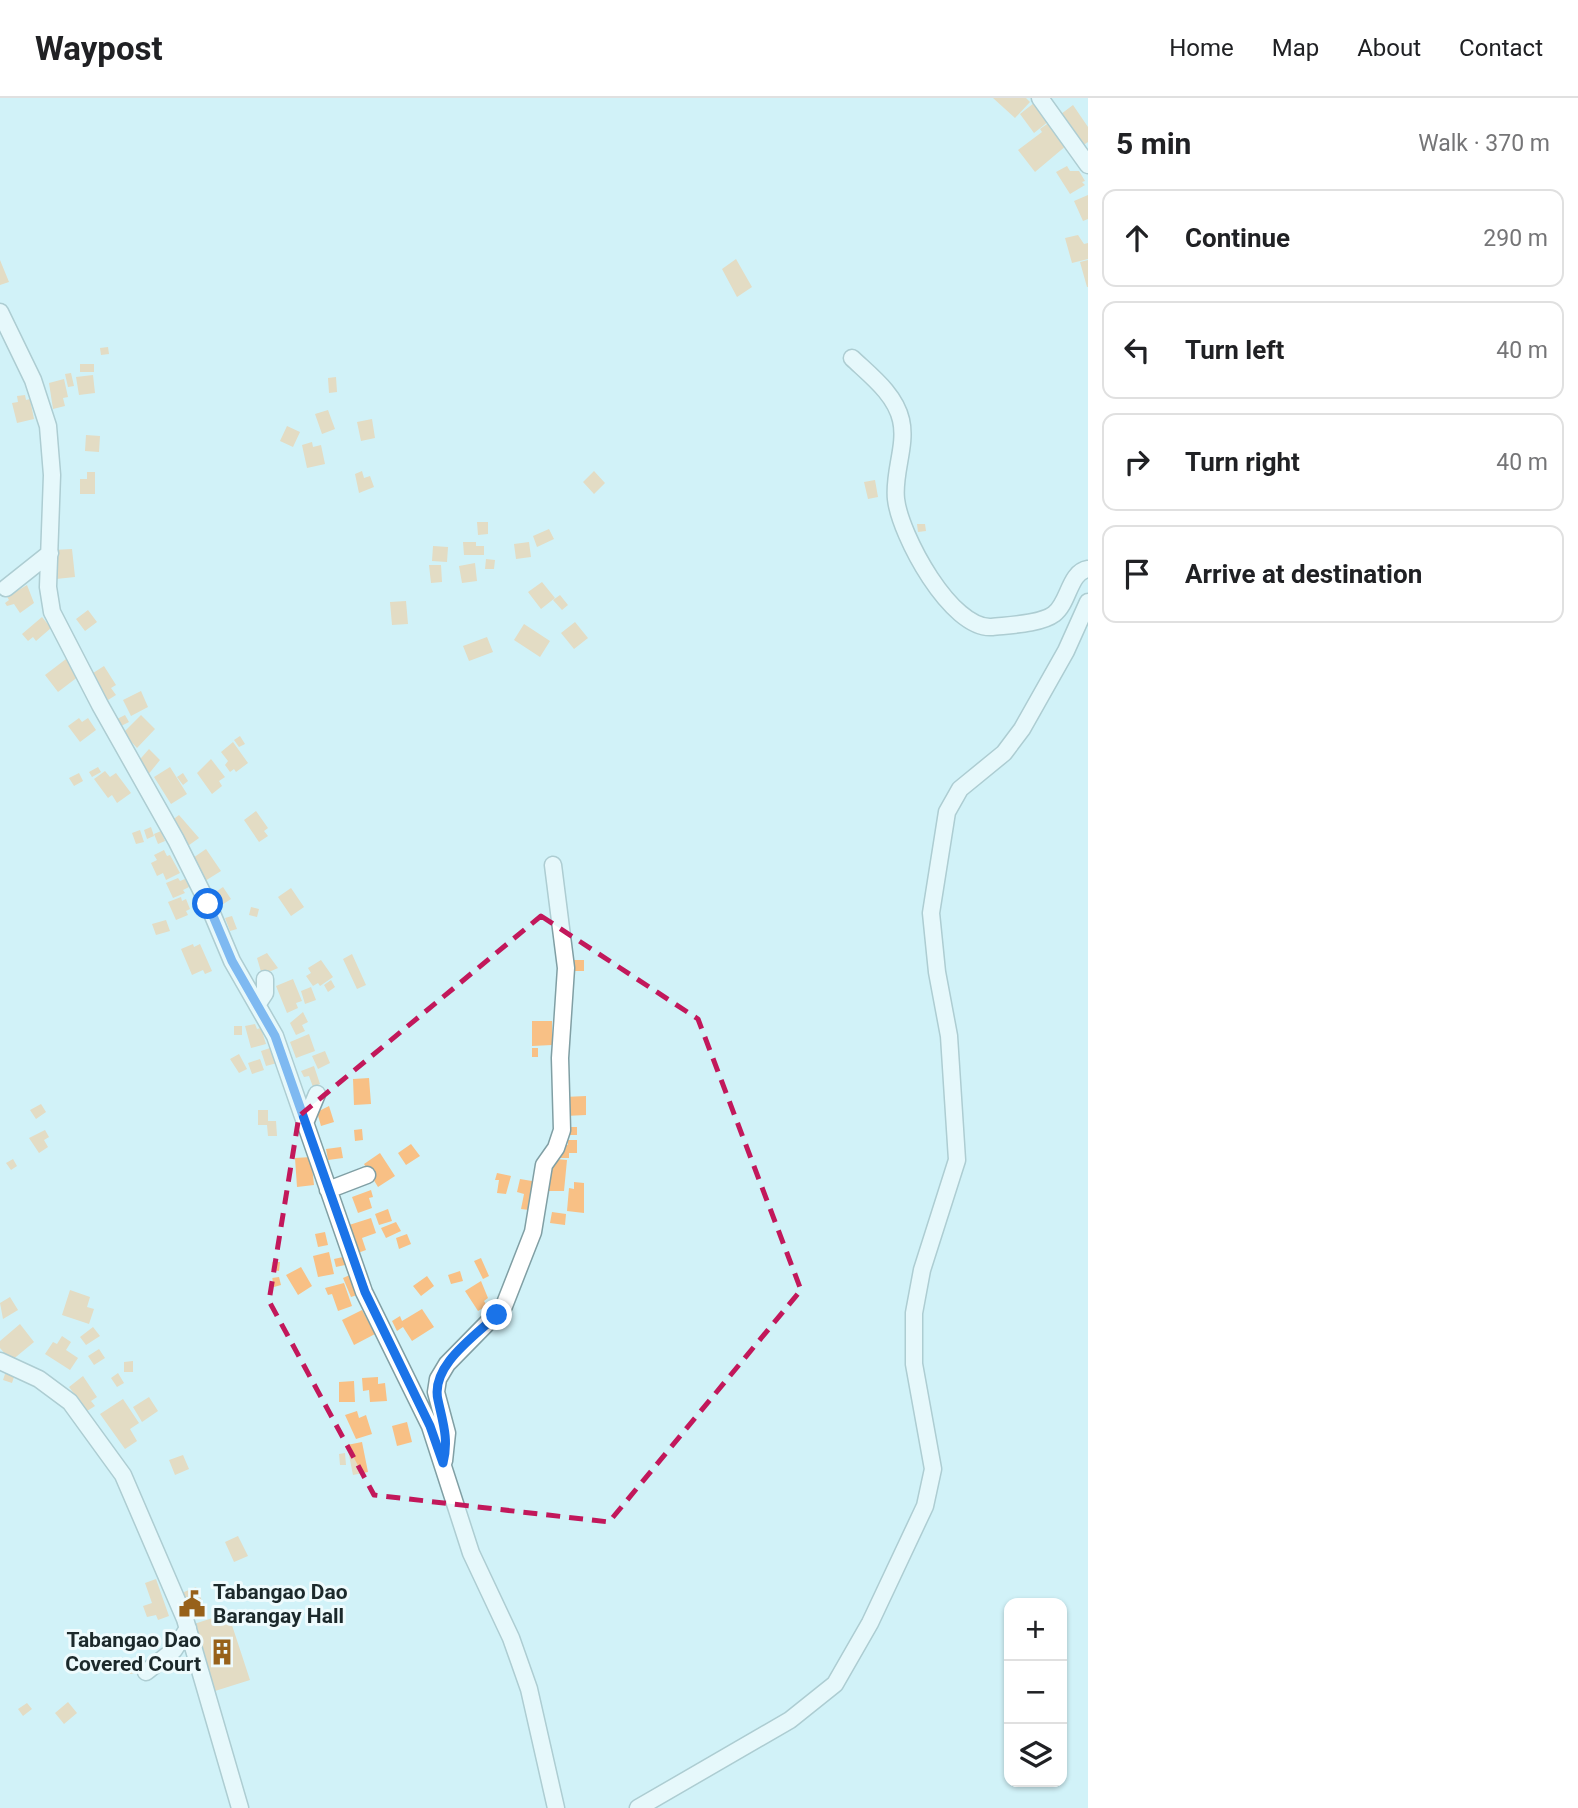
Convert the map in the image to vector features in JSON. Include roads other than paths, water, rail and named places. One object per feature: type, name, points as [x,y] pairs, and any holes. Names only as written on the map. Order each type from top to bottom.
[{"type":"street","points":[[1040,98],[1088,165]]},
{"type":"street","points":[[0,312],[33,380],[48,426],[52,475],[48,587],[52,612],[63,637],[176,841],[208,904],[232,961],[279,1047],[365,1292],[430,1426],[471,1553],[511,1638],[529,1689],[556,1808]]},
{"type":"street","points":[[852,359],[896,405],[903,429],[895,495],[899,518],[933,582],[966,619],[977,626],[990,627],[1046,618],[1058,610],[1079,573],[1088,569]]},
{"type":"street","points":[[6,589],[50,553]]},
{"type":"street","points":[[638,1808],[790,1720],[835,1684],[870,1623],[932,1487],[931,1450],[914,1364],[914,1313],[922,1270],[957,1160],[949,1036],[937,972],[931,913],[947,812],[960,789],[1004,753],[1022,729],[1066,651],[1088,602]]},
{"type":"street","points":[[443,1463],[447,1433],[436,1392],[438,1379],[447,1364],[504,1306],[533,1232],[544,1165],[556,1148],[562,1130],[560,1058],[566,968],[553,865]]},
{"type":"street","points":[[257,1005],[265,993],[265,979]]},
{"type":"street","points":[[305,1123],[317,1094]]},
{"type":"street","points":[[328,1191],[367,1175]]},
{"type":"street","points":[[0,1361],[40,1378],[70,1402],[93,1430],[123,1475],[188,1628],[240,1808]]},
{"type":"street","points":[[146,1672],[174,1650],[188,1628]]},
{"type":"place","name":"Tabangao Dao Barangay Hall","points":[[192,1604]]},
{"type":"place","name":"Tabangao Dao Covered Court","points":[[222,1652]]}]
